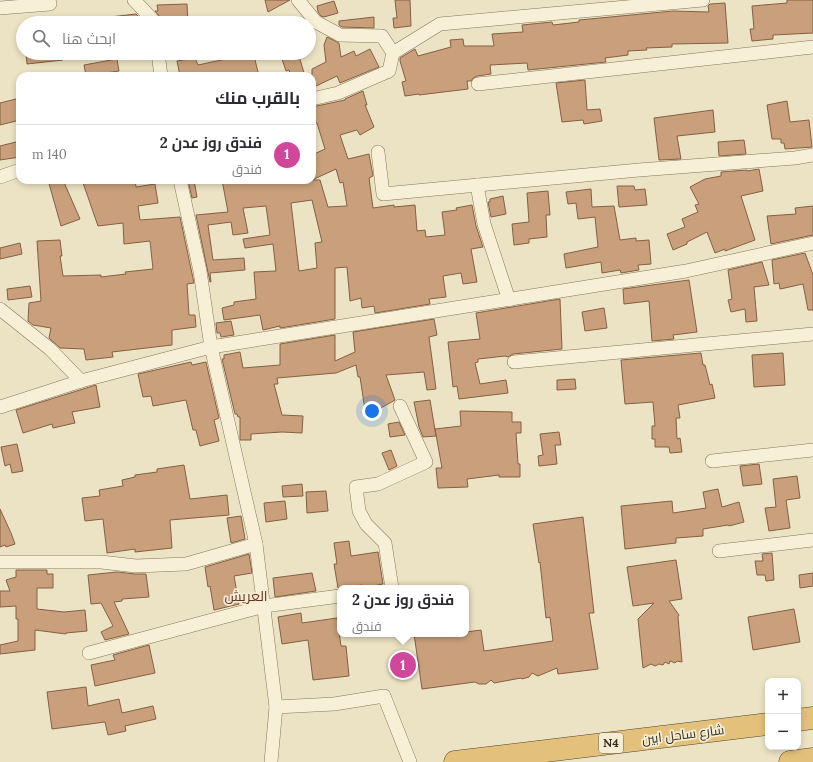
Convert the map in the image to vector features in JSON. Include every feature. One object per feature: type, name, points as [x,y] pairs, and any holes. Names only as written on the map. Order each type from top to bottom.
[{"type":"highway","points":[[801,720],[813,718]]},
{"type":"highway","name":"شارع ساحل ابين","points":[[455,762],[765,724]]},
{"type":"highway","points":[[790,762],[813,759]]},
{"type":"street","points":[[0,8],[50,4],[49,0]]},
{"type":"street","points":[[134,0],[149,16]]},
{"type":"street","points":[[298,0],[311,16]]},
{"type":"street","points":[[392,53],[440,24],[703,0]]},
{"type":"street","points":[[316,22],[340,35],[382,36],[392,53],[389,71],[338,93],[316,98]]},
{"type":"street","points":[[478,84],[813,47]]},
{"type":"street","points":[[159,60],[160,72]]},
{"type":"street","points":[[378,152],[383,194],[639,170],[795,158],[813,155]]},
{"type":"street","points":[[0,177],[16,171]]},
{"type":"street","points":[[181,184],[200,271],[211,347],[256,544],[276,707],[271,762]]},
{"type":"street","points":[[477,185],[484,224],[509,300]]},
{"type":"street","points":[[0,407],[81,381],[211,347],[686,272],[813,243]]},
{"type":"street","points":[[0,309],[50,349],[81,381]]},
{"type":"street","points":[[514,362],[813,334]]},
{"type":"street","points":[[392,585],[385,543],[366,524],[359,511],[356,487],[378,484],[426,462],[400,406]]},
{"type":"street","points":[[712,461],[813,450]]},
{"type":"street","points":[[719,551],[813,540]]},
{"type":"street","points":[[0,562],[101,562],[136,566],[186,564],[256,544]]},
{"type":"street","points":[[89,653],[264,606],[337,596]]},
{"type":"street","points":[[276,707],[334,704],[384,696],[410,762]]},
{"type":"building","points":[[265,0],[290,0],[268,12]]},
{"type":"building","points":[[395,0],[410,0],[411,26],[394,28],[393,18],[397,18]]},
{"type":"building","points":[[787,0],[813,0],[813,33],[773,35],[773,39],[752,41],[750,29],[754,29],[752,6],[787,3]]},
{"type":"building","points":[[334,1],[338,13],[324,17],[321,16],[318,12],[317,6]]},
{"type":"building","points":[[725,3],[728,43],[672,44],[672,47],[646,48],[647,50],[628,51],[628,55],[605,58],[606,62],[528,70],[527,63],[490,65],[491,74],[477,76],[471,81],[467,81],[468,89],[405,96],[402,82],[406,81],[400,58],[415,49],[418,56],[451,47],[450,40],[463,39],[464,46],[494,46],[492,34],[523,32],[522,25],[552,22],[553,25],[579,22],[579,20],[673,11],[709,12],[708,6],[710,4]]},
{"type":"building","points":[[187,4],[188,16],[159,16],[155,11],[158,11],[157,5]]},
{"type":"building","points":[[136,14],[138,16],[119,16]]},
{"type":"building","points":[[374,17],[374,28],[342,27],[339,25],[339,21]]},
{"type":"building","points":[[327,37],[339,43],[341,57],[354,51],[356,56],[370,49],[379,67],[340,83],[337,76],[316,86],[316,72],[312,72],[312,69],[326,62],[324,45]]},
{"type":"building","points":[[27,60],[63,60],[27,64]]},
{"type":"building","points":[[117,60],[119,71],[85,72],[84,65]]},
{"type":"building","points":[[196,60],[198,65],[221,60],[255,60],[258,72],[179,72],[177,61]]},
{"type":"building","points":[[282,60],[300,60],[304,72],[286,71]]},
{"type":"building","points":[[585,80],[587,110],[600,109],[602,121],[584,124],[583,120],[562,122],[556,83]]},
{"type":"building","points":[[363,91],[367,105],[365,105],[374,127],[360,135],[357,130],[340,135],[348,159],[369,154],[373,176],[369,178],[373,208],[394,205],[394,207],[415,205],[417,231],[425,230],[426,237],[445,235],[442,212],[457,210],[456,208],[472,205],[476,226],[483,247],[471,249],[477,282],[463,284],[461,273],[443,276],[446,297],[429,299],[430,304],[375,313],[374,306],[362,308],[361,298],[350,301],[347,267],[335,268],[335,319],[280,328],[280,326],[263,330],[260,315],[224,320],[222,308],[234,305],[234,302],[256,299],[254,272],[276,271],[273,244],[245,248],[243,239],[270,235],[266,206],[243,208],[248,233],[233,235],[231,222],[208,225],[213,260],[244,258],[245,270],[210,273],[211,282],[196,215],[228,212],[223,184],[316,184],[316,180],[320,180],[328,207],[347,206],[343,182],[340,183],[336,169],[316,178],[316,153],[325,149],[316,123],[316,106],[345,100]],"holes":[[[312,200],[322,242],[315,243],[317,268],[299,271],[291,203]]]},
{"type":"building","points":[[16,99],[16,121],[0,125],[0,103]]},
{"type":"building","points":[[787,101],[790,122],[809,120],[812,147],[785,149],[784,143],[781,143],[781,139],[772,139],[767,105]]},
{"type":"building","points":[[713,110],[715,132],[677,136],[681,159],[659,160],[654,118]]},
{"type":"building","points":[[744,140],[746,154],[719,156],[718,142]]},
{"type":"building","points":[[16,142],[16,158],[0,160],[0,146]]},
{"type":"building","points":[[759,169],[763,191],[741,196],[755,240],[715,253],[707,232],[687,242],[687,244],[673,250],[667,234],[685,227],[682,219],[698,212],[695,205],[699,204],[690,187],[705,179],[721,176],[721,172]]},
{"type":"building","points":[[49,184],[65,184],[80,219],[61,226]]},
{"type":"building","points":[[83,184],[136,184],[136,187],[155,184],[158,203],[138,206],[140,220],[180,217],[194,283],[187,284],[189,315],[195,315],[196,327],[172,330],[172,345],[112,352],[113,357],[86,360],[84,349],[60,348],[49,338],[51,328],[33,325],[28,321],[29,303],[41,301],[37,241],[60,240],[62,256],[60,256],[63,276],[101,275],[101,277],[126,274],[125,272],[153,269],[150,241],[124,244],[123,223],[98,226]]},
{"type":"building","points":[[189,184],[195,184],[197,197],[192,198]]},
{"type":"building","points":[[617,186],[634,186],[635,190],[645,189],[647,205],[619,207]]},
{"type":"building","points":[[591,189],[592,207],[614,206],[620,240],[636,238],[636,241],[649,240],[651,264],[638,265],[639,270],[621,273],[620,270],[602,273],[601,262],[566,268],[564,254],[598,247],[595,217],[578,219],[576,203],[568,204],[566,192]]},
{"type":"building","points":[[548,191],[550,215],[546,215],[547,237],[529,239],[529,243],[514,245],[512,224],[529,222],[527,193]]},
{"type":"building","points":[[503,196],[506,214],[491,217],[488,202],[490,202],[490,199]]},
{"type":"building","points":[[813,206],[813,235],[771,244],[767,216],[796,214],[795,208]]},
{"type":"building","points":[[20,243],[22,254],[0,259],[0,248]]},
{"type":"building","points":[[805,253],[813,275],[813,310],[808,310],[803,284],[780,289],[779,283],[774,284],[772,260]]},
{"type":"building","points":[[762,262],[769,285],[754,287],[757,321],[746,322],[745,309],[731,312],[728,300],[732,299],[728,270]]},
{"type":"building","points":[[689,280],[697,332],[673,335],[674,339],[652,341],[649,301],[624,304],[623,289]]},
{"type":"building","points":[[30,286],[32,297],[8,300],[7,289]]},
{"type":"building","points":[[560,299],[562,349],[513,354],[508,357],[478,359],[478,362],[475,363],[480,384],[506,380],[508,393],[459,399],[457,386],[453,387],[448,342],[480,339],[476,313]]},
{"type":"building","points":[[604,308],[607,328],[585,331],[582,312]]},
{"type":"building","points":[[434,319],[437,335],[429,337],[436,389],[427,390],[424,372],[386,375],[395,400],[379,409],[365,410],[360,377],[358,377],[356,365],[336,373],[277,378],[278,384],[274,384],[282,415],[303,416],[302,433],[282,432],[251,434],[251,440],[240,440],[240,417],[235,414],[222,359],[224,359],[224,355],[240,352],[243,368],[280,365],[280,344],[335,335],[335,361],[355,352],[353,332]]},
{"type":"building","points":[[231,321],[234,335],[221,337],[220,333],[217,333],[216,323]]},
{"type":"building","points":[[701,353],[703,365],[705,365],[710,385],[712,384],[715,398],[678,405],[680,418],[676,418],[677,439],[680,438],[682,452],[670,453],[669,447],[655,447],[655,439],[652,439],[652,426],[655,426],[653,402],[625,404],[621,360]]},
{"type":"building","points":[[783,353],[785,385],[754,387],[752,355]]},
{"type":"building","points":[[191,362],[192,365],[206,362],[219,418],[214,420],[219,441],[200,446],[196,430],[193,430],[186,400],[153,406],[151,396],[143,397],[138,374]]},
{"type":"building","points":[[575,379],[576,389],[557,390],[557,380]]},
{"type":"building","points":[[96,385],[100,407],[72,412],[75,423],[53,428],[52,424],[23,433],[16,410]]},
{"type":"building","points":[[430,400],[436,436],[423,437],[419,427],[414,402]]},
{"type":"building","points":[[460,411],[512,412],[512,422],[521,422],[521,433],[516,433],[520,477],[499,477],[499,475],[467,479],[468,487],[438,488],[436,468],[442,468],[435,429],[461,426]]},
{"type":"building","points":[[399,422],[405,435],[390,437],[388,424]]},
{"type":"building","points":[[559,432],[561,445],[555,445],[557,464],[539,466],[538,456],[543,455],[540,434]]},
{"type":"building","points":[[17,444],[23,471],[12,473],[10,464],[5,466],[1,447]]},
{"type":"building","points":[[391,450],[397,466],[389,470],[382,453]]},
{"type":"building","points":[[759,464],[762,484],[743,486],[740,466]]},
{"type":"building","points":[[184,465],[190,499],[227,495],[229,515],[170,520],[172,548],[135,552],[135,549],[107,553],[103,519],[85,521],[82,498],[100,496],[99,490],[123,486],[122,480],[135,477],[135,475],[157,472],[157,469]]},
{"type":"building","points":[[797,476],[800,498],[786,500],[790,528],[769,531],[765,508],[776,507],[773,479]]},
{"type":"building","points":[[302,484],[303,496],[283,497],[282,486]]},
{"type":"building","points":[[718,489],[722,507],[739,502],[744,522],[729,526],[703,529],[703,536],[676,538],[676,543],[625,549],[621,506],[672,501],[673,513],[706,508],[703,492]]},
{"type":"building","points":[[326,491],[328,511],[307,513],[306,492]]},
{"type":"building","points":[[285,501],[287,519],[266,522],[264,503]]},
{"type":"building","points":[[0,509],[15,544],[6,547],[5,545],[0,547]]},
{"type":"building","points":[[241,516],[245,539],[231,543],[227,518]]},
{"type":"building","points":[[583,517],[594,613],[589,613],[598,669],[558,674],[557,668],[538,676],[532,673],[529,677],[522,679],[494,683],[491,680],[486,684],[479,684],[475,682],[422,689],[414,637],[469,637],[469,632],[481,630],[484,651],[553,641],[550,617],[546,618],[540,562],[539,563],[533,524]]},
{"type":"building","points":[[349,541],[351,556],[378,552],[383,584],[338,585],[334,564],[337,564],[334,543]]},
{"type":"building","points":[[772,553],[774,580],[766,581],[765,575],[757,575],[755,561],[763,561],[762,554]]},
{"type":"building","points":[[249,554],[252,573],[234,576],[239,604],[214,610],[205,567]]},
{"type":"building","points":[[676,560],[682,599],[669,601],[679,615],[682,662],[677,661],[675,663],[670,661],[669,664],[665,662],[663,665],[659,664],[655,666],[651,664],[643,668],[638,619],[654,603],[633,606],[627,567]]},
{"type":"building","points":[[16,570],[47,570],[47,574],[53,574],[53,588],[37,588],[37,609],[64,612],[85,610],[87,631],[66,634],[35,630],[35,650],[0,654],[0,645],[18,641],[18,619],[16,619],[16,606],[0,607],[0,591],[10,591],[6,580],[16,577]]},
{"type":"building","points":[[117,572],[146,574],[149,597],[122,599],[122,601],[114,602],[129,634],[105,640],[101,632],[113,626],[101,603],[91,604],[88,575]]},
{"type":"building","points":[[312,573],[316,591],[275,597],[273,578]]},
{"type":"building","points":[[813,573],[813,586],[800,588],[799,575]]},
{"type":"building","points":[[794,609],[800,642],[753,650],[748,617]]},
{"type":"building","points":[[301,613],[302,623],[337,618],[337,637],[340,637],[341,646],[346,646],[349,676],[313,680],[308,640],[282,644],[278,617]]},
{"type":"building","points":[[149,645],[155,673],[95,686],[91,665],[115,660],[113,655]]},
{"type":"building","points":[[86,687],[88,706],[119,699],[122,713],[153,706],[156,719],[125,726],[126,731],[108,735],[105,722],[52,729],[47,692]]},
{"type":"place","name":"فندق روز عدن 2","points":[[403,665]]},
{"type":"district","name":"العريش","points":[[246,596]]}]
